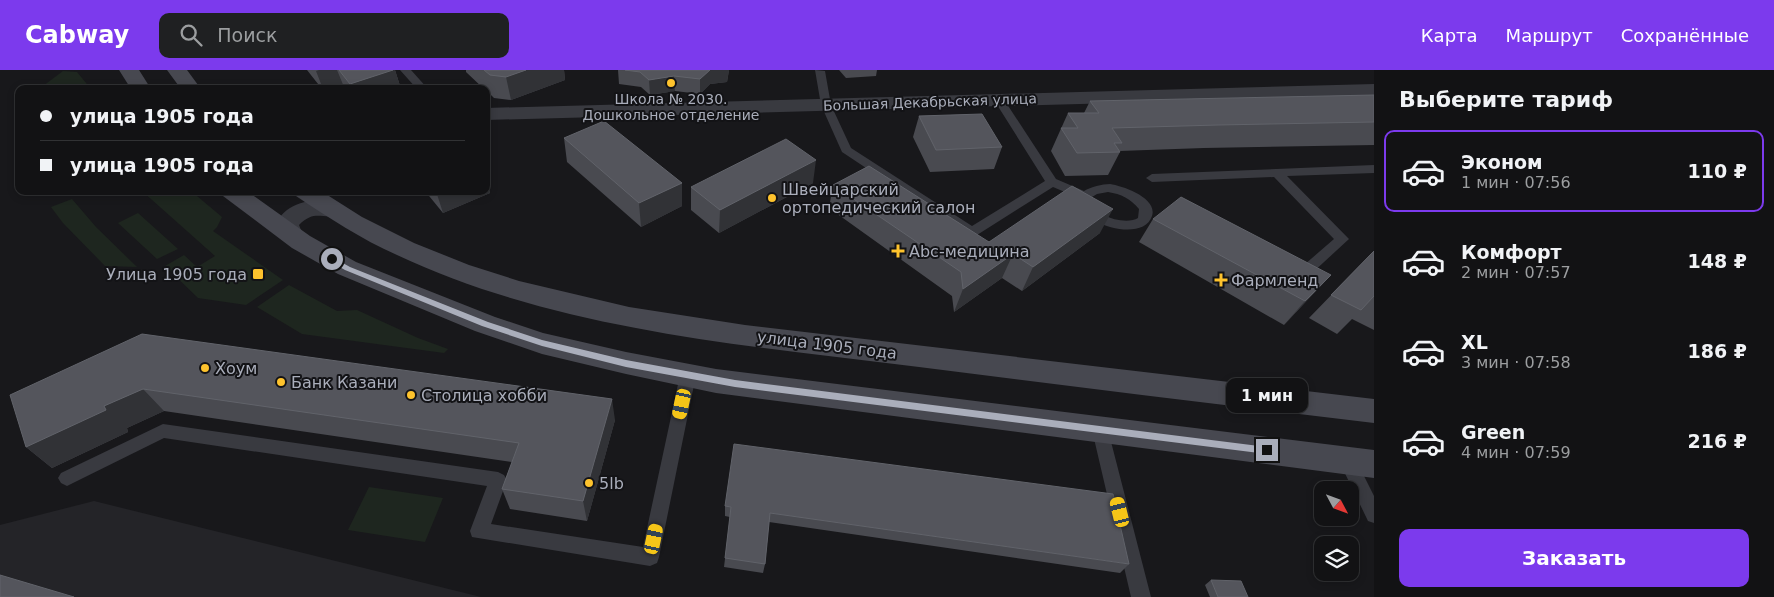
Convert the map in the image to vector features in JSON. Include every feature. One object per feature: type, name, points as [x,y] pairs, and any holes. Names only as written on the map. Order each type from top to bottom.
[{"type":"main road","points":[[129,70],[138,85]]},
{"type":"main road","points":[[178,70],[187,85]]},
{"type":"main road","points":[[236,195],[291,235],[347,268],[485,324],[542,343],[626,363],[688,375],[867,401],[1361,462]]},
{"type":"main road","name":"улица 1905 года","points":[[310,195],[332,210],[391,243],[454,270],[527,294],[635,319],[745,336],[1374,411]]},
{"type":"street","name":"Большая Декабрьская улица","points":[[490,114],[1374,90]]},
{"type":"street","points":[[291,235],[287,230],[287,224],[298,213],[316,207],[332,210]]},
{"type":"lane","points":[[409,71],[420,85]]},
{"type":"lane","points":[[820,71],[826,105],[846,150],[972,232],[1052,182]]},
{"type":"lane","points":[[999,100],[1052,182],[1086,196]]},
{"type":"lane","points":[[1152,178],[1374,169]]},
{"type":"lane","points":[[1278,173],[1342,238],[1306,271],[1289,262]]},
{"type":"lane","points":[[67,478],[163,431],[498,480],[479,531],[650,557],[688,375]]},
{"type":"lane","points":[[1100,430],[1141,597]]},
{"type":"lane","points":[[1361,462],[1374,515]]},
{"type":"shaded area","points":[[63,71],[77,72],[88,85],[44,85]]},
{"type":"shaded area","points":[[146,195],[196,195],[222,217],[213,231],[283,280],[246,305],[198,298],[165,266],[184,255],[197,267],[215,256]]},
{"type":"shaded area","points":[[72,199],[96,227],[137,267],[105,266],[63,223],[51,207]]},
{"type":"shaded area","points":[[138,213],[178,249],[157,259],[118,223]]},
{"type":"shaded area","points":[[289,285],[337,311],[357,310],[418,338],[448,349],[444,353],[302,334],[257,307]]},
{"type":"shaded area","points":[[369,487],[443,498],[425,542],[348,530]]},
{"type":"shaded area","points":[[94,501],[481,597],[0,597],[0,525]]},
{"type":"building","points":[[339,70],[393,70],[350,84]]},
{"type":"building","points":[[484,70],[526,70],[506,77],[490,75]]},
{"type":"building","points":[[625,70],[710,70],[700,79],[674,76],[649,80],[640,72]]},
{"type":"building","points":[[1374,95],[1374,122],[1112,128],[1122,143],[1114,143],[1120,152],[1077,153],[1061,128],[1078,128],[1068,113],[1099,113],[1090,101]]},
{"type":"building","points":[[982,114],[1002,147],[936,150],[919,116]]},
{"type":"building","points":[[604,121],[682,183],[639,203],[564,138]]},
{"type":"building","points":[[786,139],[816,160],[720,210],[691,187]]},
{"type":"building","points":[[869,166],[989,242],[1072,186],[1113,209],[1033,267],[1013,254],[963,289],[961,272],[833,185]]},
{"type":"building","points":[[1181,197],[1331,275],[1305,301],[1153,219]]},
{"type":"building","points":[[1374,251],[1374,296],[1361,310],[1331,295]]},
{"type":"building","points":[[142,334],[612,399],[583,501],[502,489],[519,443],[143,389],[104,406],[106,410],[26,447],[10,395]]},
{"type":"building","points":[[734,444],[1113,494],[1129,564],[770,513],[765,564],[725,558],[731,507],[725,506]]},
{"type":"building","points":[[0,575],[74,597],[0,597]]},
{"type":"building","points":[[1211,580],[1241,581],[1248,597],[1218,597]]},
{"type":"place","name":"Школа № 2030. Дошкольное отделение","points":[[671,83]]},
{"type":"place","name":"Швейцарский ортопедический салон","points":[[772,198]]},
{"type":"place","name":"Abc-медицина","points":[[898,251]]},
{"type":"place","name":"Улица 1905 года","points":[[258,274]]},
{"type":"place","name":"Фармленд","points":[[1221,280]]},
{"type":"place","name":"Хоум","points":[[205,368]]},
{"type":"place","name":"Банк Казани","points":[[281,382]]},
{"type":"place","name":"Столица хобби","points":[[411,395]]},
{"type":"place","name":"5lb","points":[[589,483]]},
{"type":"route","points":[[332,259],[347,268],[429,303],[485,324],[542,343],[626,363],[735,384],[1267,450]]}]
